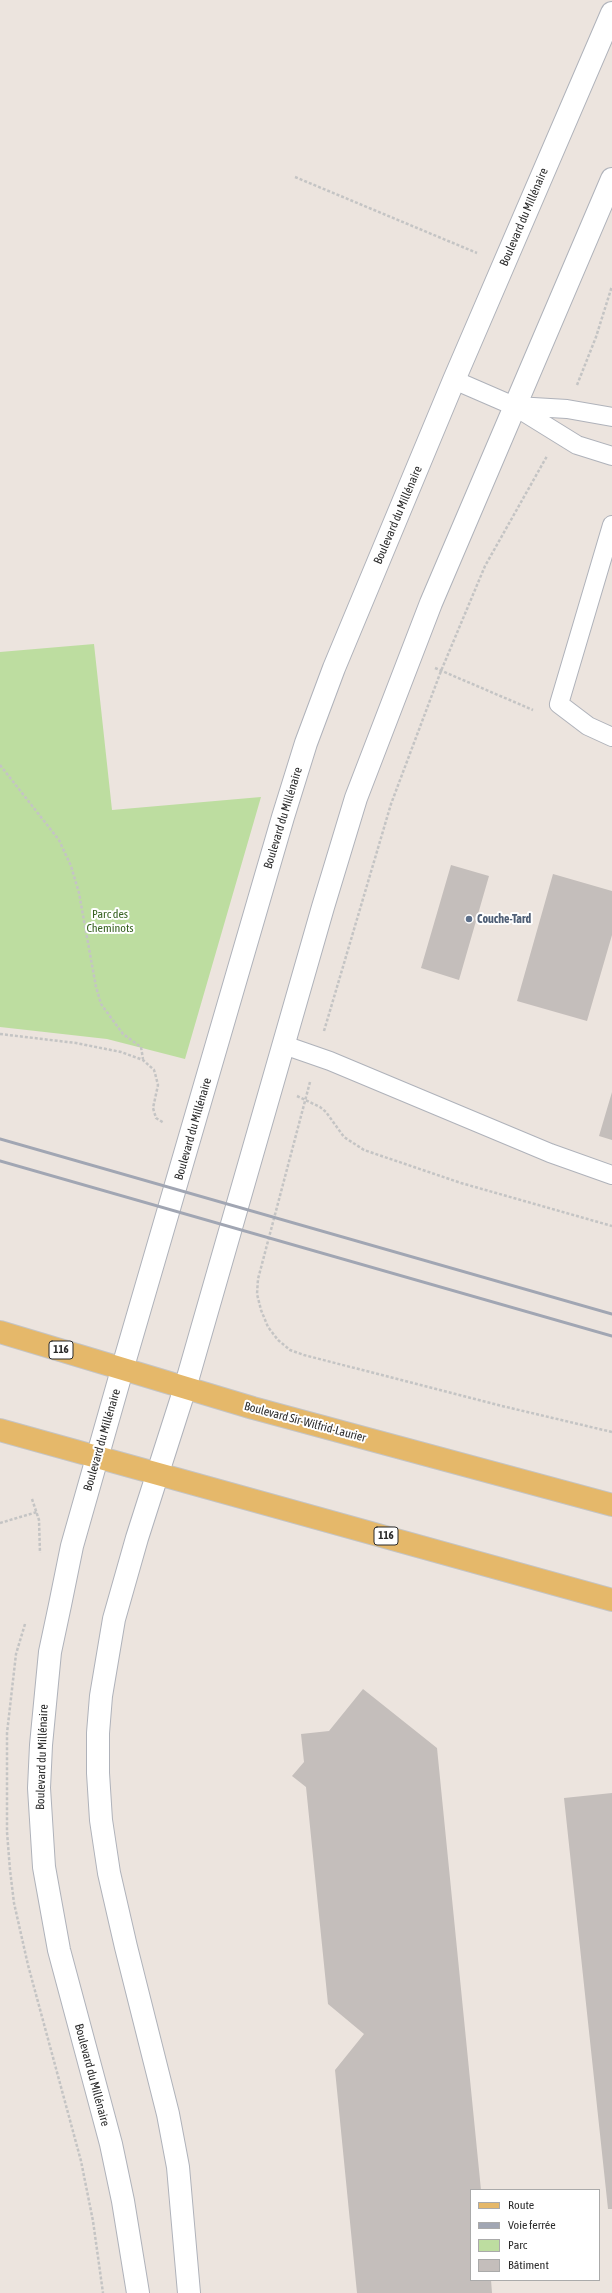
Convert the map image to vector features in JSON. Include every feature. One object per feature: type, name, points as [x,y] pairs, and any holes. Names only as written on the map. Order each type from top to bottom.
[{"type":"main road","name":"Boulevard Sir-Wilfrid-Laurier","points":[[0,1332],[185,1388],[612,1505]]},
{"type":"main road","name":"116","points":[[0,1430],[612,1600]]},
{"type":"street","name":"Boulevard du Millénaire","points":[[138,2293],[123,2201],[111,2144],[53,1924],[41,1831],[39,1788],[41,1745],[50,1652],[72,1546],[283,817],[306,743],[334,668],[503,263],[612,13]]},
{"type":"street","points":[[189,2293],[176,2160],[166,2107],[134,1984],[110,1873],[101,1820],[98,1773],[101,1696],[114,1619],[137,1538],[159,1474],[185,1388],[323,907],[356,798],[409,657],[514,406],[612,179]]},
{"type":"lane","points":[[454,380],[514,406],[576,445],[612,456]]},
{"type":"lane","points":[[514,406],[567,409],[612,417]]},
{"type":"lane","points":[[612,525],[559,704],[588,726],[612,737]]},
{"type":"lane","points":[[284,1045],[330,1061],[550,1153],[612,1175]]},
{"type":"path","points":[[295,177],[503,263]]},
{"type":"path","points":[[575,390],[596,337],[612,286]]},
{"type":"path","points":[[324,1031],[389,811],[441,671],[486,566],[545,461]]},
{"type":"path","points":[[409,657],[534,711]]},
{"type":"path","points":[[0,765],[59,840],[71,866],[79,894],[96,987],[101,1004],[123,1034],[142,1048],[143,1060]]},
{"type":"path","points":[[0,1034],[76,1043],[121,1052],[143,1060],[154,1070],[158,1085],[154,1103],[154,1113],[160,1121],[169,1125]]},
{"type":"path","points":[[310,1083],[288,1160],[258,1279],[257,1294],[261,1310],[268,1327],[278,1340],[290,1350],[304,1355],[502,1406],[612,1432]]},
{"type":"path","points":[[305,1099],[326,1112],[344,1137],[364,1150],[460,1183],[612,1226]]},
{"type":"path","points":[[32,1499],[37,1512],[40,1558]]},
{"type":"path","points":[[0,1523],[37,1512]]},
{"type":"path","points":[[46,2030],[81,2161],[94,2222],[103,2293]]},
{"type":"green space","name":"Parc des Cheminots","points":[[94,644],[112,810],[261,797],[185,1059],[107,1039],[0,1027],[0,652]]},
{"type":"building","points":[[451,865],[489,876],[459,980],[421,968]]},
{"type":"building","points":[[553,874],[612,891],[612,935],[587,1021],[517,1001]]},
{"type":"building","points":[[612,1092],[612,1140],[599,1136]]},
{"type":"building","points":[[363,1689],[437,1748],[481,2189],[470,2189],[470,2281],[491,2281],[492,2293],[357,2293],[335,2070],[364,2034],[328,2004],[306,1787],[292,1776],[304,1762],[301,1734],[329,1731]]},
{"type":"building","points":[[612,1793],[612,2209],[608,2209],[564,1798]]},
{"type":"railway","points":[[0,1139],[612,1314]]},
{"type":"railway","points":[[0,1161],[612,1336]]},
{"type":"place","name":"Couche-Tard","points":[[469,919]]}]
